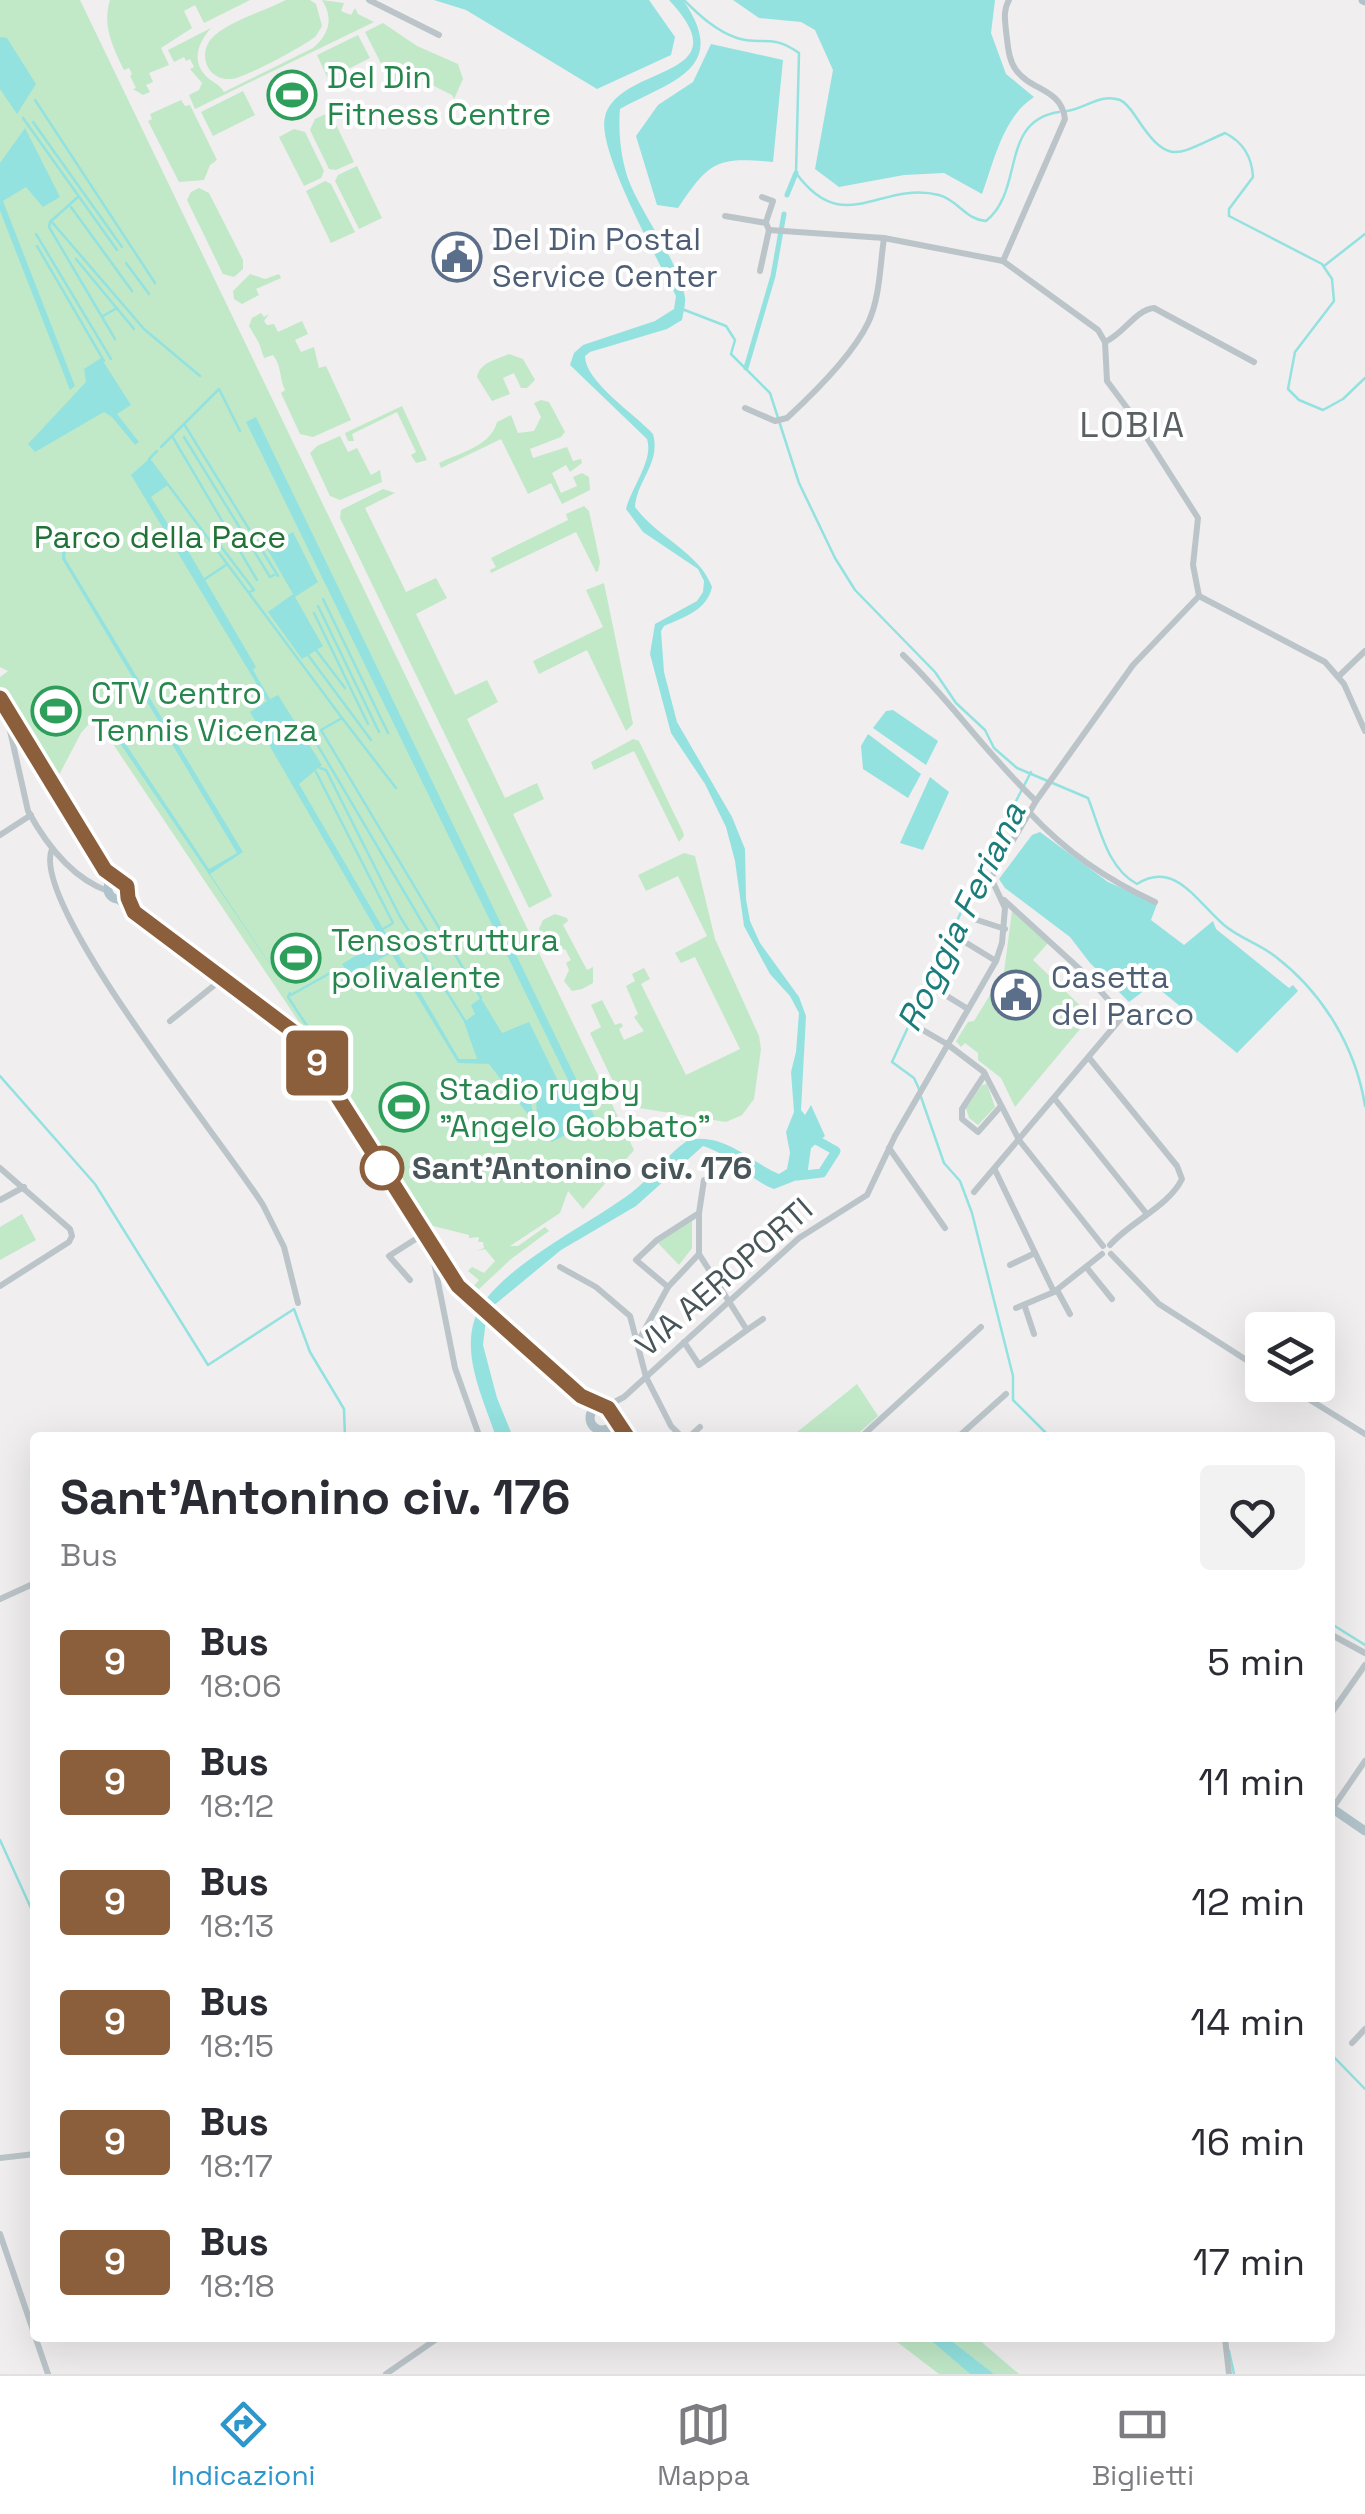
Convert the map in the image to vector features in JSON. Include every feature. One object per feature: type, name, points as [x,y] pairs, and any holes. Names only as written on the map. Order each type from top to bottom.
[{"type":"main road","points":[[0,698],[105,870],[118,899],[299,1036],[443,1274]]},
{"type":"main road","points":[[112,885],[127,886],[134,912]]},
{"type":"main road","points":[[118,899],[128,892]]},
{"type":"main road","points":[[423,1236],[443,1274],[581,1396],[614,1416],[624,1432]]},
{"type":"main road","points":[[581,1396],[593,1426],[614,1432]]},
{"type":"main road","points":[[590,1414],[602,1406]]},
{"type":"main road","points":[[606,1429],[614,1416]]},
{"type":"main road","points":[[1335,1811],[1365,1831]]},
{"type":"street","points":[[369,0],[439,35]]},
{"type":"street","points":[[1002,261],[1064,126],[1064,112],[1047,90],[1020,75],[1013,66],[1005,22],[1009,0]]},
{"type":"street","points":[[760,271],[773,201],[762,197]]},
{"type":"street","points":[[725,216],[768,226],[884,238],[1002,261],[1098,330],[1106,342],[1107,381],[1198,518],[1193,565],[1200,596],[1312,653],[1339,676],[1365,731]]},
{"type":"street","points":[[745,408],[778,421],[787,418],[820,384],[868,324],[884,238]]},
{"type":"street","points":[[1106,342],[1121,334],[1142,311],[1154,308],[1254,362]]},
{"type":"street","name":"VIA AEROPORTI","points":[[614,1416],[624,1398],[814,1226],[867,1195],[916,1098],[996,961],[1005,929],[1003,900],[991,878],[1050,780],[1133,665],[1200,596]]},
{"type":"street","points":[[1339,676],[1365,651]]},
{"type":"street","points":[[903,655],[931,681],[1036,801]]},
{"type":"street","points":[[10,716],[30,815],[68,866],[112,885]]},
{"type":"street","points":[[1030,812],[1054,840],[1109,880],[1155,902]]},
{"type":"street","points":[[0,835],[30,815]]},
{"type":"street","points":[[52,849],[54,882],[76,932],[117,1000],[263,1205],[290,1264],[298,1302]]},
{"type":"street","points":[[974,1192],[1090,1059],[1122,1013],[1084,972],[1003,900]]},
{"type":"street","points":[[974,919],[1005,929]]},
{"type":"street","points":[[960,939],[996,961]]},
{"type":"street","points":[[170,1021],[222,979]]},
{"type":"street","points":[[937,990],[968,1009]]},
{"type":"street","points":[[914,1025],[948,1044],[985,1074],[1019,1140],[1106,1250],[1159,1304],[1245,1359]]},
{"type":"street","points":[[1034,1334],[1020,1308],[1055,1291],[1087,1268],[1180,1184],[1181,1174],[1090,1059]]},
{"type":"street","points":[[985,1074],[962,1109],[962,1120],[978,1132],[1001,1106]]},
{"type":"street","points":[[1054,1098],[1146,1213]]},
{"type":"street","points":[[890,1148],[945,1228]]},
{"type":"street","points":[[0,1168],[70,1229],[72,1236],[69,1242],[0,1286]]},
{"type":"street","points":[[995,1168],[1034,1253],[1070,1314]]},
{"type":"street","points":[[704,1180],[699,1254],[747,1330]]},
{"type":"street","points":[[0,1200],[24,1186]]},
{"type":"street","points":[[668,1287],[636,1260],[657,1240],[699,1213]]},
{"type":"street","points":[[410,1280],[389,1256],[423,1236]]},
{"type":"street","points":[[1010,1266],[1034,1253]]},
{"type":"street","points":[[639,1341],[668,1287],[699,1254]]},
{"type":"street","points":[[560,1267],[620,1304],[634,1324],[638,1356],[646,1378],[678,1432]]},
{"type":"street","points":[[1087,1268],[1112,1299]]},
{"type":"street","points":[[443,1274],[455,1368],[478,1432]]},
{"type":"street","points":[[684,1342],[699,1365],[763,1319]]},
{"type":"street","points":[[867,1432],[982,1327]]},
{"type":"street","points":[[964,1432],[1006,1394]]},
{"type":"street","name":"VIA AEROPORTI","points":[[602,1406],[624,1398]]},
{"type":"street","points":[[1313,1402],[1365,1434]]},
{"type":"street","points":[[693,1432],[700,1427]]},
{"type":"street","points":[[0,1600],[30,1585]]},
{"type":"street","points":[[1335,1637],[1365,1653]]},
{"type":"street","points":[[1335,1708],[1365,1666]]},
{"type":"street","points":[[1335,1803],[1365,1761]]},
{"type":"street","points":[[1355,1776],[1365,1782]]},
{"type":"street","points":[[1352,2042],[1365,2029]]},
{"type":"street","points":[[0,2158],[30,2155]]},
{"type":"street","points":[[0,2234],[30,2322]]},
{"type":"street","points":[[37,2342],[48,2374]]},
{"type":"street","points":[[386,2374],[432,2342]]},
{"type":"street","points":[[1225,2342],[1229,2374]]},
{"type":"green space","name":"Parco della Pace","points":[[0,0],[80,0],[634,1150],[583,1209],[568,1191],[560,1213],[510,1246],[518,1246],[545,1227],[549,1231],[479,1289],[474,1286],[479,1280],[468,1271],[472,1267],[484,1273],[495,1261],[485,1249],[476,1251],[484,1248],[483,1242],[478,1242],[479,1237],[469,1238],[421,1223],[332,1078],[346,1069],[343,1063],[331,1070],[95,717],[81,733],[57,779],[0,693],[0,677],[8,671],[0,667]]},
{"type":"green space","points":[[110,0],[250,0],[204,23],[195,5],[184,11],[192,28],[161,48],[169,65],[149,73],[153,82],[146,85],[150,92],[143,95],[133,89],[136,88],[132,74],[129,68],[124,70],[113,45],[107,19]]},
{"type":"green space","points":[[286,0],[310,0],[316,4],[322,26],[316,36],[238,77],[222,78],[210,70],[206,49],[215,35]]},
{"type":"green space","points":[[322,0],[344,3],[341,11],[351,15],[355,8],[358,14],[374,22],[195,109],[189,95],[199,90],[202,83],[190,69],[194,67],[190,59],[186,61],[184,57],[174,62],[168,50],[211,28],[200,45],[198,63],[224,92],[313,48],[328,26]]},
{"type":"green space","points":[[383,23],[417,46],[458,64],[463,79],[454,99],[414,76],[393,87],[365,32]]},
{"type":"green space","points":[[358,35],[370,58],[328,79],[317,55]]},
{"type":"green space","points":[[243,91],[255,115],[213,136],[201,112]]},
{"type":"green space","points":[[181,100],[185,106],[190,105],[217,160],[210,165],[204,180],[179,182],[148,121],[152,119],[150,114]]},
{"type":"green space","points":[[330,112],[354,162],[336,170],[329,169],[310,130],[315,119]]},
{"type":"green space","points":[[294,129],[305,132],[324,171],[321,178],[304,186],[279,137]]},
{"type":"green space","points":[[357,166],[382,218],[359,229],[335,181],[338,175]]},
{"type":"green space","points":[[325,181],[331,184],[355,232],[331,243],[306,191]]},
{"type":"green space","points":[[199,188],[209,193],[243,260],[243,269],[234,277],[223,274],[187,200]]},
{"type":"green space","points":[[250,274],[265,279],[279,274],[281,278],[256,289],[259,295],[242,304],[234,299],[233,291]]},
{"type":"green space","points":[[261,313],[264,317],[269,314],[264,321],[274,324],[278,332],[302,321],[308,334],[295,340],[301,352],[314,347],[319,368],[326,366],[351,420],[313,437],[300,434],[281,393],[285,390],[276,359],[273,355],[264,358],[249,326],[252,318]]},
{"type":"green space","points":[[509,354],[523,359],[535,380],[521,388],[514,373],[503,378],[510,394],[492,401],[477,377],[489,362]]},
{"type":"green space","points":[[549,402],[565,432],[530,449],[533,458],[567,447],[573,461],[581,459],[582,463],[570,472],[566,465],[552,473],[561,493],[577,486],[573,477],[582,473],[589,477],[590,490],[562,504],[551,483],[528,494],[501,439],[441,468],[439,463],[481,443],[497,422],[511,415],[518,433],[534,431],[541,417],[534,403]]},
{"type":"green space","points":[[402,406],[427,460],[416,463],[411,455],[416,452],[397,412],[352,434],[354,441],[348,441],[345,433]]},
{"type":"green space","points":[[340,436],[348,452],[357,448],[371,475],[380,470],[382,482],[340,500],[330,496],[310,453]]},
{"type":"green space","points":[[383,489],[395,493],[365,508],[406,592],[436,578],[447,598],[416,614],[455,695],[487,680],[498,702],[467,719],[505,798],[537,783],[544,799],[513,814],[552,896],[529,908],[340,518],[341,510]]},
{"type":"green space","points":[[584,506],[589,511],[600,562],[598,571],[576,532],[491,573],[496,567],[491,558],[568,520],[566,514]]},
{"type":"green space","points":[[604,583],[633,724],[626,731],[587,650],[539,674],[533,661],[603,627],[586,590]]},
{"type":"green space","points":[[633,739],[639,741],[683,832],[679,842],[634,751],[594,770],[591,762]]},
{"type":"green space","points":[[684,853],[695,856],[715,939],[759,1036],[761,1049],[754,1099],[742,1115],[726,1122],[633,1107],[619,1094],[590,1033],[601,1027],[591,1005],[602,1000],[615,1025],[623,1026],[619,1029],[624,1040],[644,1031],[634,1017],[638,1014],[626,986],[635,981],[632,974],[644,968],[650,979],[641,984],[686,1075],[740,1049],[695,957],[681,963],[675,953],[707,936],[678,876],[646,891],[638,875]]},
{"type":"green space","points":[[1012,911],[1049,942],[1033,960],[1091,1016],[1015,1107],[1001,1078],[978,1060],[978,1053],[956,1041],[968,1022],[974,1021],[1004,972]]},
{"type":"green space","points":[[555,914],[567,918],[563,925],[587,970],[593,967],[593,983],[582,989],[572,991],[564,981],[569,970],[566,963],[571,960],[565,949],[559,950],[553,939],[544,939],[539,929],[543,920]]},
{"type":"green space","points":[[987,1084],[995,1107],[978,1125],[969,1118],[966,1108],[982,1085]]},
{"type":"green space","points":[[22,1214],[36,1240],[0,1260],[0,1227]]},
{"type":"green space","points":[[692,1219],[692,1248],[679,1265],[657,1242]]},
{"type":"green space","points":[[857,1384],[878,1416],[860,1432],[797,1432]]},
{"type":"green space","points":[[897,2342],[933,2342],[970,2374],[939,2374]]},
{"type":"green space","points":[[953,2342],[982,2342],[1019,2374],[994,2374]]},
{"type":"water","points":[[434,0],[649,0],[675,37],[671,55],[597,89],[466,10]]},
{"type":"water","points":[[669,0],[683,0],[696,23],[701,42],[698,57],[675,80],[620,109],[619,128],[631,186],[682,284],[682,320],[667,329],[585,356],[587,366],[602,387],[653,434],[654,454],[635,507],[698,565],[712,587],[700,607],[661,631],[664,672],[677,722],[732,817],[745,849],[750,921],[760,943],[799,997],[806,1016],[801,1110],[805,1115],[811,1105],[825,1136],[811,1148],[807,1176],[774,1189],[703,1146],[636,1206],[561,1250],[487,1311],[483,1345],[511,1432],[494,1432],[477,1382],[471,1339],[482,1305],[498,1286],[544,1249],[619,1202],[688,1140],[725,1144],[779,1174],[787,1169],[790,1153],[786,1132],[794,1112],[791,1072],[799,1013],[770,974],[744,926],[726,827],[705,784],[671,733],[650,654],[655,624],[697,601],[704,581],[698,569],[643,532],[626,509],[645,465],[647,439],[570,365],[574,353],[583,345],[655,321],[674,309],[676,296],[610,154],[605,117],[615,100],[632,87],[686,58],[693,45],[689,26]]},
{"type":"water","points":[[733,0],[995,0],[991,33],[1006,74],[1034,97],[1007,128],[982,194],[944,173],[904,175],[839,187],[815,169],[833,70],[815,30],[801,22],[759,18]]},
{"type":"water","points":[[0,37],[7,38],[36,84],[17,114],[0,89]]},
{"type":"water","points":[[711,44],[783,60],[773,162],[726,162],[707,171],[678,208],[657,205],[636,136],[658,105],[693,82]]},
{"type":"water","points":[[25,128],[60,197],[43,207],[26,187],[3,201],[75,386],[70,390],[0,211],[0,163]]},
{"type":"water","points":[[101,358],[131,405],[117,414],[139,442],[135,445],[104,412],[35,452],[28,444],[86,382],[84,369]]},
{"type":"water","points":[[256,417],[596,1120],[588,1125],[581,1113],[565,1124],[567,1134],[552,1142],[537,1125],[536,1089],[530,1090],[533,1121],[489,1064],[458,1063],[391,953],[350,976],[342,964],[382,940],[250,712],[267,701],[131,475],[149,459],[168,485],[151,497],[169,526],[173,525],[256,667],[253,670],[270,699],[278,695],[322,765],[299,784],[459,1059],[477,1059],[464,1022],[475,1014],[471,1005],[481,998],[502,1033],[529,1022],[561,1087],[569,1082],[246,422]]},
{"type":"water","points":[[293,532],[318,582],[295,597],[323,646],[302,659],[268,612],[293,594],[266,547]]},
{"type":"water","points":[[63,535],[68,536],[65,558],[243,852],[210,874],[290,994],[115,736],[119,734],[209,869],[237,853],[62,559]]},
{"type":"water","points":[[893,710],[938,741],[926,765],[873,728],[886,711]]},
{"type":"water","points":[[868,734],[921,774],[908,798],[863,769],[861,746]]},
{"type":"water","points":[[930,777],[949,792],[923,850],[900,843]]},
{"type":"water","points":[[1040,832],[1108,882],[1157,904],[1151,920],[1184,945],[1213,921],[1216,929],[1289,988],[1293,985],[1298,991],[1237,1053],[1153,984],[1129,1002],[1070,937],[1005,888],[999,879],[1032,835]]},
{"type":"water","points":[[933,2342],[953,2342],[994,2374],[970,2374]]},
{"type":"waterway","points":[[684,0],[729,35],[781,43],[799,53],[796,173],[830,202],[847,205],[918,192],[939,195],[986,221],[998,208],[1028,128],[1040,118],[1059,112]]},
{"type":"waterway","points":[[1067,111],[1106,98],[1120,100],[1157,144],[1174,152],[1225,133],[1237,141],[1251,163],[1253,177],[1229,209],[1229,216],[1322,264],[1332,279],[1334,301],[1295,352],[1288,389],[1299,400],[1323,410],[1343,399],[1365,378]]},
{"type":"waterway","points":[[35,100],[155,283]]},
{"type":"waterway","points":[[23,118],[117,250]]},
{"type":"waterway","points":[[33,122],[122,247]]},
{"type":"waterway","points":[[787,195],[796,173]]},
{"type":"waterway","points":[[79,196],[49,227],[115,339]]},
{"type":"waterway","points":[[71,207],[132,291]]},
{"type":"waterway","points":[[746,368],[773,276],[784,214]]},
{"type":"waterway","points":[[51,221],[144,329],[200,376]]},
{"type":"waterway","points":[[36,234],[111,359]]},
{"type":"waterway","points":[[1324,266],[1365,234]]},
{"type":"waterway","points":[[37,246],[104,361]]},
{"type":"waterway","points":[[76,259],[134,329]]},
{"type":"waterway","points":[[126,263],[149,294]]},
{"type":"waterway","points":[[103,316],[117,308]]},
{"type":"waterway","points":[[682,309],[726,326],[735,340],[731,354],[770,393],[799,483],[855,590],[935,672],[956,703],[985,730],[994,748],[1017,768],[1088,798],[1111,858],[1127,877],[1137,884],[1150,878],[1174,880],[1230,930],[1270,952],[1293,971],[1335,1023],[1354,1063],[1365,1106]]},
{"type":"waterway","points":[[161,447],[219,389],[240,431]]},
{"type":"waterway","points":[[184,424],[278,576]]},
{"type":"waterway","points":[[172,436],[257,580]]},
{"type":"waterway","points":[[184,437],[270,577],[274,575]]},
{"type":"waterway","points":[[157,451],[149,459],[342,718],[321,730],[481,998]]},
{"type":"waterway","points":[[216,540],[254,590],[250,592]]},
{"type":"waterway","points":[[205,579],[226,565]]},
{"type":"waterway","points":[[323,599],[388,733]]},
{"type":"waterway","points":[[318,606],[379,732]]},
{"type":"waterway","points":[[314,613],[368,724]]},
{"type":"waterway","points":[[316,650],[345,688]]},
{"type":"waterway","points":[[308,655],[371,740]]},
{"type":"waterway","points":[[342,718],[396,788]]},
{"type":"waterway","points":[[311,734],[429,934]]},
{"type":"waterway","points":[[320,768],[326,770],[399,915],[465,1021]]},
{"type":"waterway","points":[[316,772],[393,923],[383,929]]},
{"type":"waterway","name":"Roggia Feriana","points":[[919,1089],[914,1078],[892,1062],[980,871],[1031,772]]},
{"type":"waterway","points":[[291,995],[332,972]]},
{"type":"waterway","points":[[290,993],[288,997],[309,1029]]},
{"type":"waterway","points":[[0,1076],[95,1184],[208,1365],[294,1309],[310,1352],[344,1409],[345,1432]]},
{"type":"waterway","name":"Roggia Feriana","points":[[921,1097],[944,1163],[960,1181],[972,1213],[1013,1376],[1013,1400],[1045,1432]]},
{"type":"waterway","points":[[797,1176],[822,1173],[836,1151],[811,1137]]},
{"type":"waterway","name":"Roggia Feriana","points":[[1335,1626],[1365,1645]]},
{"type":"waterway","points":[[0,1840],[30,1906]]},
{"type":"waterway","points":[[1335,2058],[1365,2089]]},
{"type":"waterway","points":[[1229,2351],[1234,2374]]},
{"type":"bus line","name":"9","points":[[0,698],[105,870],[127,886],[134,912],[299,1036],[458,1286],[581,1396],[608,1408],[623,1432]]},
{"type":"place","name":"Del Din Fitness Centre","points":[[292,95]]},
{"type":"place","name":"Del Din Postal Service Center","points":[[457,257]]},
{"type":"place","name":"CTV Centro Tennis Vicenza","points":[[56,711]]},
{"type":"place","name":"Tensostruttura polivalente","points":[[296,958]]},
{"type":"place","name":"Casetta del Parco","points":[[1016,995]]},
{"type":"place","name":"Stadio rugby \"Angelo Gobbato\"","points":[[404,1107]]},
{"type":"place","name":"Sant'Antonino civ. 176","points":[[382,1168]]},
{"type":"district","name":"LOBIA","points":[[1133,425]]}]
